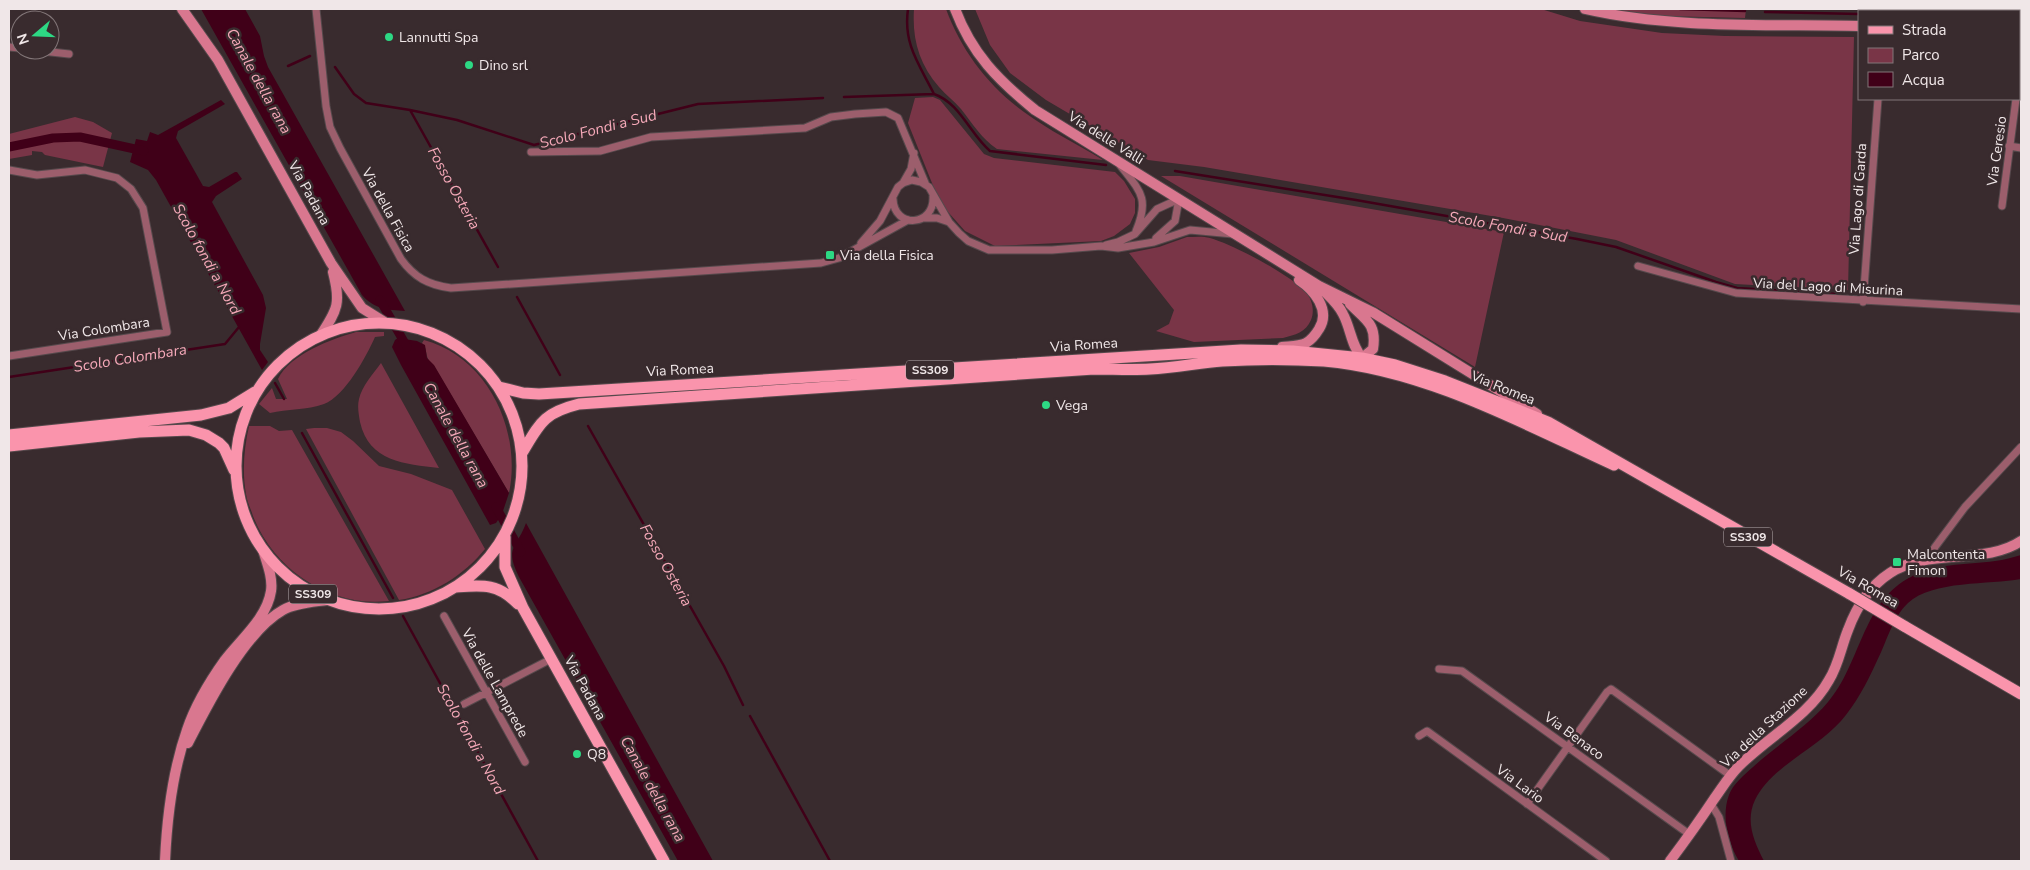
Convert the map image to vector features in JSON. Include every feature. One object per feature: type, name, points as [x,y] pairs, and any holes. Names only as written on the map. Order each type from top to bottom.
[{"type":"main road","name":"SS309","points":[[386,323],[416,328],[443,338],[468,354],[485,370],[499,387],[514,419],[522,453],[522,479],[518,504],[505,536],[480,570],[456,587],[427,601],[392,609],[358,608],[328,600],[307,590],[290,579],[263,550],[244,512],[236,474],[236,454],[241,427],[249,406],[275,369],[292,352],[320,336],[346,327],[386,323]]},
{"type":"main road","name":"Via Romea","points":[[499,387],[523,393],[540,394],[1262,350],[1396,365],[1445,381],[1548,422],[1618,460],[1646,479],[1850,594],[2021,694]]},
{"type":"main road","name":"Via Romea","points":[[522,453],[544,418],[562,408],[579,404],[1094,370],[1150,369],[1221,361],[1288,360],[1362,362],[1462,397],[1646,479]]},
{"type":"main road","name":"SS309","points":[[9,436],[209,414],[234,406],[260,388]]},
{"type":"main road","name":"SS309","points":[[9,446],[139,432],[190,430],[206,435],[219,443],[224,448],[236,474]]},
{"type":"main road","name":"Via Padana","points":[[505,536],[505,567],[523,608],[664,861]]},
{"type":"main road","points":[[456,587],[489,586],[502,590],[523,608]]},
{"type":"street","name":"Via Padana","points":[[182,9],[203,36],[223,67],[331,263],[362,308],[386,323]]},
{"type":"street","name":"Via della Fisica","points":[[316,9],[326,106],[334,138],[400,259],[414,275],[441,287],[451,288],[821,263],[839,258],[908,220],[937,218],[949,222]]},
{"type":"street","name":"Via delle Valli","points":[[955,9],[971,43],[988,68],[1035,110],[1319,286],[1374,313],[1548,422]]},
{"type":"street","points":[[1585,9],[1611,15],[1661,21],[1858,26]]},
{"type":"street","points":[[60,53],[69,54]]},
{"type":"street","name":"Via Lago di Garda","points":[[1863,302],[1878,100]]},
{"type":"street","name":"Via Ceresio","points":[[2002,206],[2016,100]]},
{"type":"street","points":[[531,152],[600,151],[651,137],[805,128],[831,117],[886,112],[898,118],[926,185],[949,222],[968,241],[989,250],[1052,250],[1101,246],[1118,242],[1135,234],[1157,209],[1179,200],[1177,216],[1169,228],[1154,240],[1140,245]]},
{"type":"street","points":[[2009,146],[2021,148]]},
{"type":"street","name":"Via della Fisica","points":[[858,247],[880,221],[896,189],[903,183],[911,169],[914,153]]},
{"type":"street","points":[[1116,161],[1143,199],[1142,216],[1135,234]]},
{"type":"street","name":"Via Colombara","points":[[9,170],[37,175],[85,170],[117,178],[131,189],[143,208],[167,332],[9,356]]},
{"type":"street","points":[[903,183],[915,180],[926,185]]},
{"type":"street","points":[[923,218],[932,208],[933,196]]},
{"type":"street","points":[[893,198],[896,210],[900,216],[908,220]]},
{"type":"street","points":[[1101,246],[1118,248],[1140,245],[1190,230],[1234,234]]},
{"type":"street","name":"Via delle Valli","points":[[1262,350],[1306,343],[1316,335],[1322,324],[1323,313],[1320,301],[1306,285],[1290,274],[1273,258]]},
{"type":"street","name":"Via Padana","points":[[320,336],[333,315],[338,302],[331,263]]},
{"type":"street","name":"Via del Lago di Misurina","points":[[1638,266],[1736,293],[1863,302],[2021,309]]},
{"type":"street","name":"Via delle Valli","points":[[1319,286],[1338,306],[1344,316],[1355,350],[1362,362],[1372,349],[1374,331],[1367,319],[1342,297]]},
{"type":"street","points":[[1933,559],[1932,552],[1935,546],[1965,507],[2021,447]]},
{"type":"street","name":"Via della Stazione","points":[[1670,861],[1730,776],[1821,692],[1835,669],[1850,624],[1859,606],[1874,586],[1898,568],[1913,563],[2005,548],[2021,541]]},
{"type":"street","points":[[165,861],[168,812],[187,729],[212,679],[263,613],[271,592],[271,581],[263,550]]},
{"type":"street","points":[[178,762],[226,673],[257,633],[284,609],[328,600]]},
{"type":"street","name":"Via delle Lamprede","points":[[444,616],[524,762]]},
{"type":"street","points":[[464,704],[551,659]]},
{"type":"street","name":"Via Benaco","points":[[1439,669],[1462,671],[1690,834]]},
{"type":"street","points":[[1527,804],[1611,689],[1730,776]]},
{"type":"street","name":"Via Lario","points":[[1419,736],[1427,731],[1606,861]]},
{"type":"street","points":[[1711,804],[1719,817],[1731,861]]},
{"type":"green space","points":[[914,9],[946,9],[959,39],[968,53],[987,79],[999,91],[1033,119],[1103,160],[997,149],[939,87],[926,69],[918,51],[914,31]]},
{"type":"green space","points":[[975,9],[1541,9],[1580,21],[1662,33],[1725,36],[1854,37],[1848,290],[1735,284],[1616,240],[1503,218],[1204,167],[1148,160],[1046,100],[1010,73],[990,45]]},
{"type":"green space","points":[[1607,9],[1746,9],[1745,18],[1661,16]]},
{"type":"green space","points":[[933,97],[940,100],[984,154],[994,158],[1115,172],[1124,181],[1135,199],[1135,213],[1130,224],[1114,236],[1101,241],[995,246],[965,231],[940,203],[908,123],[915,98]]},
{"type":"green space","points":[[75,117],[93,122],[112,133],[103,167],[32,151],[32,155],[9,159],[9,134]]},
{"type":"green space","points":[[1161,176],[1180,176],[1504,232],[1475,367]]},
{"type":"green space","points":[[1187,237],[1207,237],[1220,242],[1260,260],[1286,276],[1305,291],[1309,298],[1313,312],[1309,324],[1300,332],[1283,338],[1194,342],[1156,331],[1169,324],[1174,310],[1129,253],[1159,247]]},
{"type":"green space","points":[[356,332],[384,332],[384,336],[375,337],[354,375],[332,400],[317,406],[270,413],[259,404],[272,388],[276,399],[287,399],[278,379],[292,362],[324,343]]},
{"type":"green space","points":[[424,340],[447,349],[466,362],[482,380],[495,400],[505,422],[510,445],[512,469],[509,493],[434,366],[428,360],[422,343]]},
{"type":"green space","points":[[381,363],[439,468],[401,462],[380,453],[371,446],[360,422],[359,399],[365,385]]},
{"type":"green space","points":[[249,426],[270,426],[279,431],[292,430],[389,601],[367,602],[346,598],[326,591],[307,581],[275,553],[262,535],[247,497],[244,460]]},
{"type":"green space","points":[[327,428],[341,432],[379,466],[411,474],[452,490],[485,549],[458,575],[436,589],[399,600],[306,429]]},
{"type":"water","points":[[201,9],[245,9],[260,36],[268,67],[405,311],[376,306],[362,295]]},
{"type":"water","points":[[221,100],[225,104],[178,131],[176,138],[203,186],[209,187],[235,172],[242,179],[216,196],[212,202],[263,295],[266,308],[260,350],[268,362],[262,370],[156,180],[148,170],[130,162],[136,139],[147,141],[150,132],[158,135]]},
{"type":"water","points":[[398,338],[417,341],[425,345],[427,358],[434,365],[509,493],[502,514],[496,523],[490,525],[401,365],[392,347]]},
{"type":"water","points":[[526,523],[713,861],[678,861],[519,577],[512,559],[512,553]]},
{"type":"water","points":[[2021,555],[2021,579],[1932,590],[1919,596],[1902,609],[1893,624],[1869,678],[1846,715],[1831,731],[1772,778],[1762,788],[1755,800],[1751,816],[1752,831],[1764,861],[1739,861],[1727,829],[1726,812],[1731,791],[1746,773],[1811,720],[1828,702],[1848,671],[1863,636],[1880,604],[1892,590],[1917,574],[1938,567],[1998,561]]},
{"type":"waterway","points":[[908,9],[907,21],[910,43],[934,94]]},
{"type":"waterway","points":[[1680,9],[1745,11]]},
{"type":"waterway","points":[[1765,12],[1858,14]]},
{"type":"waterway","name":"Scolo Fondi a Sud","points":[[288,66],[310,56]]},
{"type":"waterway","name":"Scolo Fondi a Sud","points":[[335,67],[354,94],[366,103],[457,120],[534,145],[698,104],[823,98]]},
{"type":"waterway","name":"Scolo Fondi a Sud","points":[[844,97],[934,94],[951,104],[990,151],[1106,165]]},
{"type":"waterway","name":"Fosso Osteria","points":[[410,110],[498,267]]},
{"type":"waterway","points":[[9,147],[53,138],[80,137],[144,151]]},
{"type":"waterway","name":"Scolo Fondi a Sud","points":[[1175,171],[1356,200],[1616,247],[1737,288],[1837,294]]},
{"type":"waterway","name":"Fosso Osteria","points":[[517,297],[560,375]]},
{"type":"waterway","name":"Canale della rana","points":[[380,300],[407,347]]},
{"type":"waterway","name":"Scolo Colombara","points":[[9,377],[225,344],[239,327]]},
{"type":"waterway","name":"Scolo fondi a Nord","points":[[275,383],[284,399]]},
{"type":"waterway","name":"Fosso Osteria","points":[[588,426],[724,666],[743,705]]},
{"type":"waterway","name":"Scolo fondi a Nord","points":[[302,433],[393,598]]},
{"type":"waterway","name":"Canale della rana","points":[[496,507],[521,552]]},
{"type":"waterway","name":"Scolo fondi a Nord","points":[[403,616],[538,861]]},
{"type":"waterway","name":"Fosso Osteria","points":[[750,716],[830,861]]},
{"type":"place","name":"Lannutti Spa","points":[[389,37]]},
{"type":"place","name":"Dino srl","points":[[469,65]]},
{"type":"place","name":"Via della Fisica","points":[[830,255]]},
{"type":"place","name":"Vega","points":[[1046,405]]},
{"type":"place","name":"Malcontenta Fimon","points":[[1897,562]]},
{"type":"place","name":"Q8","points":[[577,754]]}]
